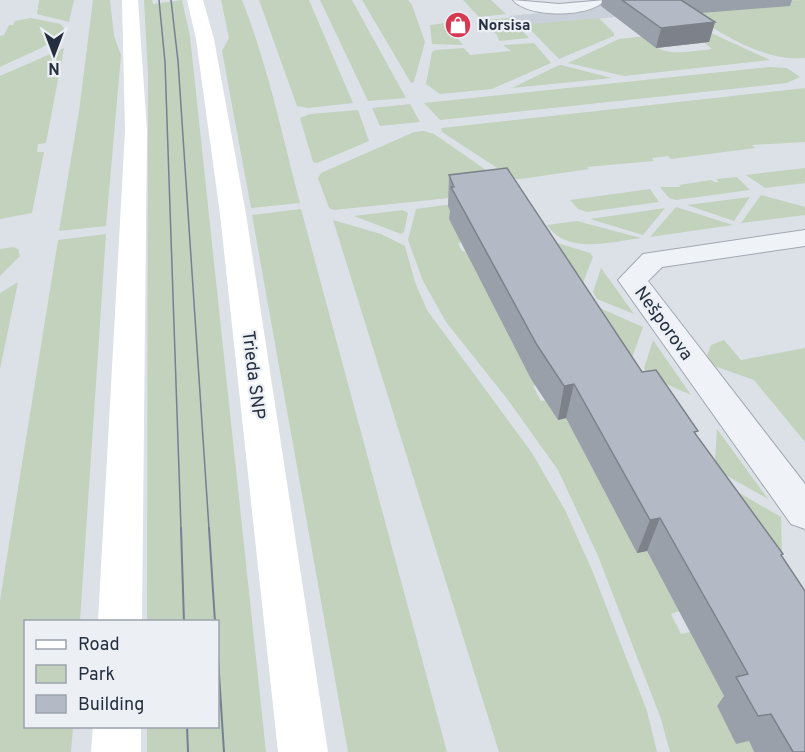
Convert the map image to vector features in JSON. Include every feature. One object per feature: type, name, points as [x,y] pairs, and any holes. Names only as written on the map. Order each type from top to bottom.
[{"type":"street","points":[[120,620],[136,131],[130,0]]},
{"type":"street","name":"Trieda SNP","points":[[195,0],[205,39],[233,214],[303,752]]},
{"type":"street","points":[[521,0],[531,5],[548,8],[580,6],[597,0]]},
{"type":"street","name":"Nešporova","points":[[805,238],[653,260],[632,280],[805,513]]},
{"type":"street","points":[[116,752],[117,728]]},
{"type":"shaded area","points":[[605,0],[680,10],[521,27],[509,16],[591,8]]},
{"type":"green space","points":[[39,0],[74,0],[69,22],[37,14]]},
{"type":"green space","points":[[93,0],[110,0],[114,36],[121,55],[106,226],[59,231],[79,111]]},
{"type":"green space","points":[[144,0],[152,0],[153,4],[182,0],[190,36],[266,752],[147,752],[147,728],[219,728],[219,620],[147,620],[148,75]]},
{"type":"green space","points":[[221,0],[242,0],[267,75],[300,203],[251,208],[222,51],[229,38]]},
{"type":"green space","points":[[259,0],[309,0],[353,103],[308,108],[297,106]]},
{"type":"green space","points":[[320,0],[352,0],[406,98],[368,101]]},
{"type":"green space","points":[[362,0],[408,0],[412,5],[425,42],[414,82],[411,83]]},
{"type":"green space","points":[[463,0],[491,0],[506,14],[479,17]]},
{"type":"green space","points":[[805,0],[805,58],[771,55],[754,49],[719,32],[674,2]]},
{"type":"green space","points":[[31,18],[61,24],[66,32],[41,48],[0,67],[0,36],[4,35],[9,25],[13,25],[15,21]]},
{"type":"green space","points":[[510,18],[529,38],[499,41],[497,35],[481,20]]},
{"type":"green space","points":[[599,18],[614,33],[614,36],[559,59],[522,21],[529,21],[533,24]]},
{"type":"green space","points":[[445,23],[443,25],[449,34],[454,34],[463,45],[432,44],[430,25]]},
{"type":"green space","points":[[698,27],[770,60],[624,76],[568,63],[619,39],[646,36],[652,44],[666,51],[712,49],[705,43],[709,42],[702,37]]},
{"type":"green space","points":[[534,43],[551,63],[492,89],[440,94],[426,84],[432,52],[435,50],[464,48],[470,55],[511,51],[503,45]]},
{"type":"green space","points":[[64,48],[46,143],[38,144],[37,152],[44,152],[32,213],[0,219],[0,76]]},
{"type":"green space","points":[[561,65],[612,78],[512,88],[557,66]]},
{"type":"green space","points":[[769,67],[787,68],[800,77],[787,83],[440,120],[424,103]]},
{"type":"green space","points":[[805,88],[805,142],[752,145],[755,148],[671,159],[668,156],[652,158],[654,161],[587,167],[589,169],[521,179],[514,179],[442,132],[441,128]]},
{"type":"green space","points":[[410,104],[420,122],[380,126],[372,108]]},
{"type":"green space","points":[[358,110],[369,141],[317,163],[313,162],[300,118],[310,114]]},
{"type":"green space","points":[[424,131],[434,134],[512,188],[507,192],[334,210],[329,208],[318,178],[321,173],[414,132]]},
{"type":"green space","points":[[805,168],[805,183],[765,188],[746,175]]},
{"type":"green space","points":[[737,177],[750,190],[676,200],[669,198],[660,187],[681,187],[679,185],[711,180],[719,182],[716,179]]},
{"type":"green space","points":[[650,189],[659,202],[587,212],[578,209],[570,200]]},
{"type":"green space","points":[[761,195],[805,207],[805,215],[741,223]]},
{"type":"green space","points":[[512,196],[451,208],[449,219],[455,230],[462,229],[468,242],[458,243],[462,251],[467,252],[479,278],[486,277],[510,333],[542,384],[533,386],[541,401],[550,400],[571,417],[637,553],[647,551],[679,611],[671,614],[681,634],[690,632],[728,703],[717,706],[736,743],[749,741],[754,752],[670,752],[661,719],[598,556],[558,470],[508,400],[446,322],[423,281],[408,240],[416,209]]},
{"type":"green space","points":[[750,197],[734,221],[687,205]]},
{"type":"green space","points":[[676,207],[733,225],[650,237]]},
{"type":"green space","points":[[665,208],[643,235],[590,219]]},
{"type":"green space","points":[[301,209],[447,752],[348,752],[252,215]]},
{"type":"green space","points":[[403,210],[408,213],[404,232],[401,234],[354,216]]},
{"type":"green space","points":[[333,220],[381,234],[405,246],[415,282],[427,310],[532,453],[565,510],[592,570],[647,711],[657,752],[499,752]]},
{"type":"green space","points":[[577,221],[641,238],[603,244],[577,243],[556,234],[547,225]]},
{"type":"green space","points":[[106,234],[80,620],[24,620],[24,728],[73,728],[71,752],[0,752],[0,600],[58,240]]},
{"type":"green space","points":[[544,239],[590,253],[593,257],[579,293]]},
{"type":"green space","points":[[13,247],[18,249],[20,256],[0,276],[0,249]]},
{"type":"green space","points":[[601,268],[634,314],[597,299],[593,292]]},
{"type":"green space","points":[[18,282],[0,369],[0,293]]},
{"type":"green space","points":[[584,301],[643,327],[628,369]]},
{"type":"green space","points":[[653,340],[691,395],[648,376],[644,368]]},
{"type":"green space","points":[[724,340],[741,360],[805,348],[805,442],[754,380],[711,365],[707,355],[711,345]]},
{"type":"green space","points":[[717,429],[768,499],[722,473],[715,461]]},
{"type":"green space","points":[[712,477],[781,517],[783,586]]},
{"type":"building","points":[[622,0],[681,0],[715,22],[661,28]]},
{"type":"building","points":[[507,168],[642,372],[656,370],[698,431],[694,432],[783,554],[781,555],[805,591],[805,752],[793,752],[771,714],[758,716],[736,677],[748,674],[660,518],[650,520],[574,384],[564,386],[537,345],[451,187],[454,187],[449,175]]},
{"type":"tram line","points":[[159,0],[165,62],[181,529]]},
{"type":"tram line","points":[[171,0],[178,61],[209,529]]},
{"type":"tram line","points":[[181,528],[184,620]]},
{"type":"tram line","points":[[209,528],[215,620]]},
{"type":"tram line","points":[[219,674],[224,752]]},
{"type":"tram line","points":[[187,728],[188,752]]},
{"type":"place","name":"Norsisa","points":[[458,25]]}]
